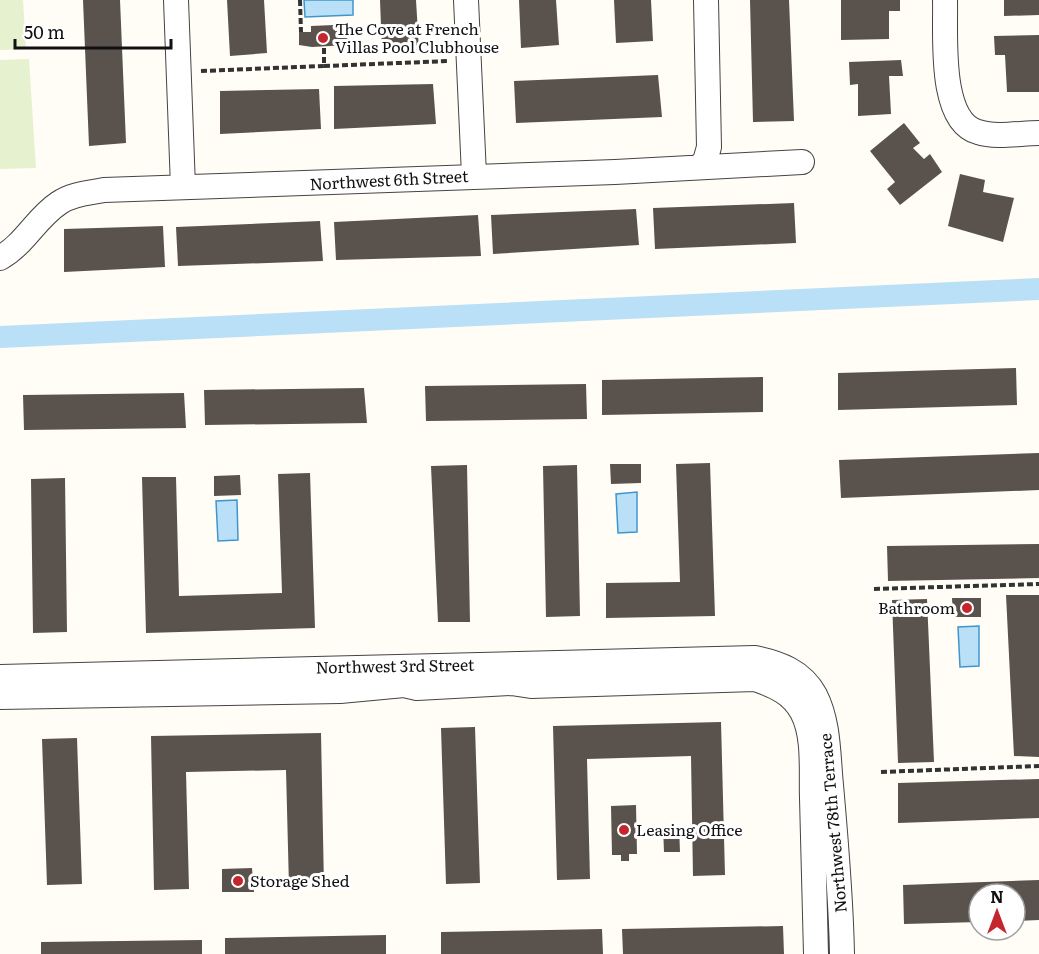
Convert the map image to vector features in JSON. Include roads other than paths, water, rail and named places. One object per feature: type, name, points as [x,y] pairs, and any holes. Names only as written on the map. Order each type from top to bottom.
[{"type":"street","points":[[176,0],[183,187]]},
{"type":"street","points":[[466,0],[474,175]]},
{"type":"street","points":[[699,167],[705,161],[709,147],[706,0]]},
{"type":"street","points":[[945,0],[950,97],[957,117],[976,132],[1039,133]]},
{"type":"street","name":"Northwest 6th Street","points":[[0,258],[23,241],[50,209],[70,198],[104,190],[802,162]]},
{"type":"street","name":"Northwest 3rd Street","points":[[0,677],[755,658],[775,662],[787,680]]},
{"type":"street","name":"Northwest 3rd Street","points":[[0,697],[316,692],[404,685],[417,688],[511,683],[531,686],[787,680]]},
{"type":"street","name":"Northwest 78th Terrace","points":[[816,954],[809,738],[803,713],[793,698],[787,680],[807,684],[815,696],[825,724],[841,895],[842,954]]},
{"type":"water","points":[[304,0],[353,0],[353,15],[305,17]]},
{"type":"water","points":[[637,492],[637,532],[618,533],[616,494]]},
{"type":"water","points":[[237,500],[238,540],[218,541],[216,501]]},
{"type":"water","points":[[979,626],[979,666],[960,667],[958,627]]},
{"type":"waterway","points":[[0,337],[1039,289]]},
{"type":"place","name":"The Cove at French Villas Pool Clubhouse","points":[[323,38]]},
{"type":"place","name":"Bathroom","points":[[967,608]]},
{"type":"place","name":"Leasing Office","points":[[624,830]]},
{"type":"place","name":"Storage Shed","points":[[238,881]]}]
